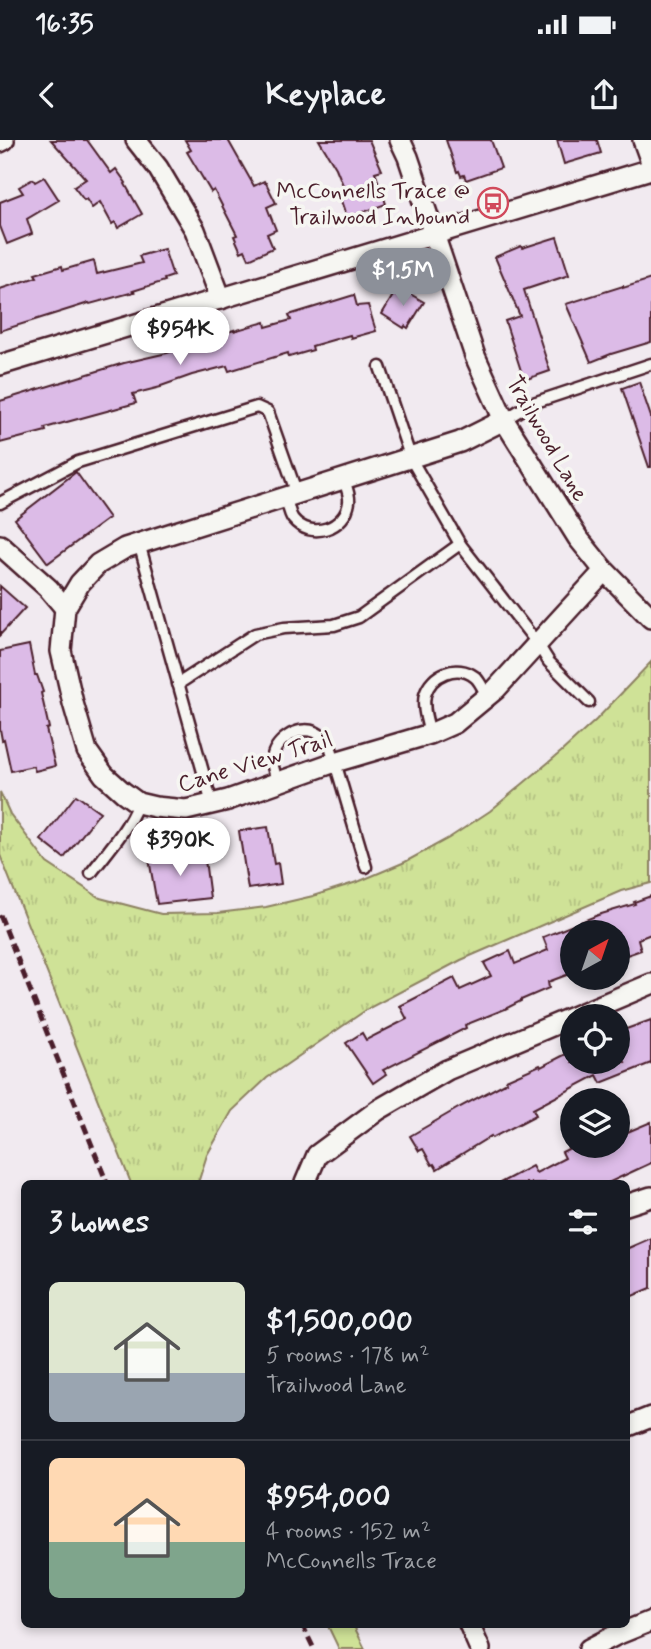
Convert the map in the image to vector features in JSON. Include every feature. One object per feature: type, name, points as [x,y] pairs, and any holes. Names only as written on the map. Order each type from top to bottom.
[{"type":"street","points":[[136,140],[158,168],[195,230],[221,299]]},
{"type":"street","name":"Trailwood Lane","points":[[400,140],[475,355],[504,420],[578,538],[604,570],[651,618]]},
{"type":"street","points":[[643,140],[651,162]]},
{"type":"street","points":[[0,365],[651,169]]},
{"type":"street","name":"Cane View Trail","points":[[504,420],[460,442],[411,459],[125,548],[98,565],[80,583],[65,608],[61,651],[87,751],[104,775],[138,803],[186,810],[430,734],[455,723],[496,689],[604,570]]},
{"type":"street","points":[[0,544],[48,588],[65,608]]},
{"type":"street","points":[[306,1180],[317,1155],[379,1110],[447,1070],[651,984]]},
{"type":"street","points":[[630,1204],[651,1197]]},
{"type":"street","points":[[630,1425],[651,1417]]},
{"type":"street","points":[[589,1649],[651,1621]]},
{"type":"street","points":[[471,1628],[480,1649]]},
{"type":"lane","points":[[504,420],[530,404],[651,364]]},
{"type":"lane","points":[[380,367],[411,459],[460,544],[549,662],[589,702]]},
{"type":"lane","points":[[0,503],[78,462],[257,407],[268,412],[291,496],[292,519],[306,529],[320,532],[336,524],[345,514],[349,500],[344,480]]},
{"type":"lane","points":[[139,544],[212,804]]},
{"type":"lane","points":[[178,684],[255,634],[285,628],[334,625],[359,617],[460,544]]},
{"type":"lane","points":[[430,734],[424,708],[425,694],[432,682],[446,671],[460,671],[476,677],[487,696]]},
{"type":"lane","points":[[278,783],[272,761],[276,747],[285,738],[301,729],[315,732],[330,742],[366,867]]},
{"type":"lane","points":[[90,873],[123,832],[138,803]]},
{"type":"green space","points":[[651,662],[651,883],[621,891],[461,960],[369,1008],[267,1078],[232,1111],[207,1155],[199,1180],[130,1180],[0,855],[0,792],[10,814],[47,863],[100,898],[161,914],[218,913],[266,907],[313,896],[360,881],[405,862],[490,811],[596,720]]},
{"type":"green space","points":[[329,1628],[355,1628],[365,1649],[339,1649]]},
{"type":"building","points":[[51,140],[87,140],[111,173],[116,169],[142,214],[118,228],[115,222],[112,224],[100,202],[92,208],[74,187],[86,179]]},
{"type":"building","points":[[185,140],[228,140],[254,186],[264,181],[266,183],[276,203],[267,207],[276,230],[267,234],[273,248],[249,259],[245,250],[241,252],[234,236],[237,235],[214,190],[211,192],[187,152],[191,150]]},
{"type":"building","points":[[319,140],[369,140],[382,170],[375,172],[386,204],[347,218],[338,192],[345,190],[336,168]]},
{"type":"building","points":[[446,140],[491,140],[501,168],[466,180],[464,175],[461,176],[459,171],[457,172]]},
{"type":"building","points":[[557,140],[597,140],[601,153],[564,164]]},
{"type":"building","points":[[44,177],[59,200],[27,219],[32,234],[7,244],[0,226],[0,202],[23,193],[19,187],[33,179],[35,182]]},
{"type":"building","points":[[557,237],[569,275],[524,290],[550,371],[524,380],[505,321],[520,316],[495,257],[521,246],[522,248]]},
{"type":"building","points":[[164,249],[173,276],[164,279],[165,281],[0,331],[0,289],[37,277],[35,274],[62,266],[63,270],[94,261],[97,274],[142,263],[139,256]]},
{"type":"building","points":[[651,279],[651,342],[591,362],[566,304]]},
{"type":"building","points":[[398,287],[424,302],[408,328],[382,314]]},
{"type":"building","points":[[354,295],[357,306],[368,305],[376,331],[312,346],[313,350],[289,357],[288,353],[229,371],[227,366],[192,375],[133,394],[136,403],[0,443],[0,401],[124,363],[167,353],[234,330],[265,322],[266,327],[291,320],[289,315]]},
{"type":"building","points":[[639,382],[651,417],[651,467],[622,388]]},
{"type":"building","points":[[76,472],[109,518],[48,563],[15,519]]},
{"type":"building","points":[[0,586],[25,608],[0,635]]},
{"type":"building","points":[[29,645],[35,675],[43,692],[41,693],[49,728],[46,729],[55,766],[35,771],[33,766],[11,771],[0,729],[0,651]]},
{"type":"building","points":[[76,795],[100,812],[64,858],[41,840]]},
{"type":"building","points":[[268,827],[274,864],[278,863],[281,884],[248,889],[239,831]]},
{"type":"building","points":[[204,852],[210,898],[157,904],[149,859]]},
{"type":"building","points":[[651,896],[651,934],[638,939],[641,950],[630,954],[630,920],[586,920],[635,904],[634,902]]},
{"type":"building","points":[[560,930],[560,978],[548,982],[549,988],[465,1025],[466,1028],[383,1070],[386,1074],[373,1083],[346,1043],[362,1033],[366,1040],[407,1019],[400,1006],[454,978],[460,990],[491,976],[484,963],[510,951],[515,964],[548,950],[543,937]]},
{"type":"building","points":[[651,1020],[651,1063],[630,1071],[630,1028]]},
{"type":"building","points":[[560,1057],[560,1074],[624,1074],[601,1083],[597,1075],[573,1088],[560,1088],[560,1095],[533,1109],[536,1115],[492,1138],[491,1136],[437,1169],[423,1149],[419,1151],[410,1136],[507,1082],[506,1080],[540,1065],[541,1067]]},
{"type":"building","points":[[651,1122],[651,1163],[614,1180],[506,1180],[532,1166],[536,1173],[565,1158],[630,1158],[630,1131]]},
{"type":"building","points":[[651,1238],[651,1288],[630,1297],[630,1247]]},
{"type":"railway","points":[[0,915],[106,1180]]},
{"type":"railway","points":[[304,1628],[314,1649]]},
{"type":"place","name":"McConnells Trace @ Trailwood Inbound","points":[[493,203]]}]
